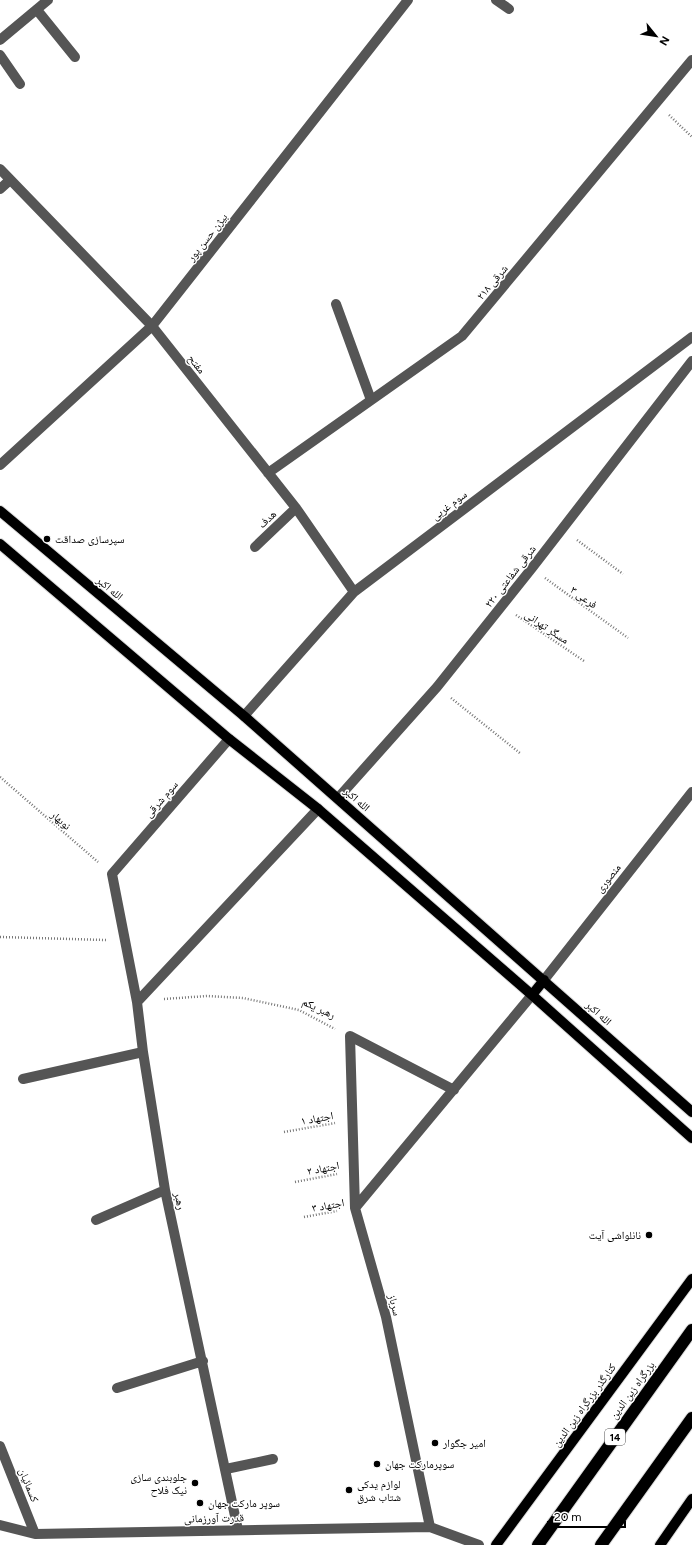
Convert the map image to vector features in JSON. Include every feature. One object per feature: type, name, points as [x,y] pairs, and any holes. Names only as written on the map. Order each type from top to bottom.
[{"type":"highway","name":"بزرگراه زین الدین","points":[[538,1545],[692,1330]]},
{"type":"highway","points":[[601,1545],[692,1418]]},
{"type":"main road","name":"الله اکبر","points":[[1,515],[244,716],[692,1112]]},
{"type":"main road","points":[[0,544],[229,739],[318,809],[532,995],[692,1138]]},
{"type":"main road","points":[[532,995],[544,980]]},
{"type":"main road","name":"کنارگذر بزرگراه زین الدین","points":[[496,1545],[692,1279]]},
{"type":"main road","points":[[660,1545],[692,1499]]},
{"type":"street","points":[[0,40],[48,0]]},
{"type":"street","name":"بیژن حسن پور","points":[[0,465],[152,326],[408,0]]},
{"type":"street","points":[[496,0],[509,9]]},
{"type":"street","points":[[37,10],[75,57]]},
{"type":"street","points":[[0,56],[20,84]]},
{"type":"street","name":"۲۱۸ شرقی","points":[[268,473],[462,336],[692,60]]},
{"type":"street","name":"مفتح","points":[[0,169],[152,326],[296,508],[354,592]]},
{"type":"street","points":[[0,188],[10,180]]},
{"type":"street","points":[[336,304],[371,400]]},
{"type":"street","name":"سوم غربی","points":[[244,716],[354,592],[692,338]]},
{"type":"street","name":"۲۲۰ شرقی شفاعتی","points":[[338,798],[437,686],[502,606],[692,361]]},
{"type":"street","name":"هدف","points":[[255,547],[296,508]]},
{"type":"street","name":"سوم شرقی","points":[[112,874],[229,739]]},
{"type":"street","name":"منصوری","points":[[544,980],[692,792]]},
{"type":"street","points":[[137,1002],[318,809]]},
{"type":"street","name":"رهبر","points":[[112,874],[137,1002],[143,1052],[165,1190],[203,1361],[238,1530]]},
{"type":"street","points":[[355,1208],[532,995]]},
{"type":"street","points":[[350,1036],[454,1090]]},
{"type":"street","name":"سرباز","points":[[350,1036],[355,1208],[386,1317],[430,1527]]},
{"type":"street","points":[[23,1079],[143,1052]]},
{"type":"street","points":[[96,1220],[165,1190]]},
{"type":"street","points":[[117,1388],[203,1361]]},
{"type":"street","name":"کسمائیان","points":[[0,1446],[35,1534]]},
{"type":"street","points":[[226,1469],[273,1459]]},
{"type":"street","name":"قدرت آورزمانی","points":[[0,1525],[35,1534],[430,1527]]},
{"type":"street","points":[[430,1527],[479,1545]]},
{"type":"path","points":[[656,104],[692,137]]},
{"type":"path","points":[[562,528],[623,574]]},
{"type":"path","name":"فرعی ۳","points":[[532,568],[628,638]]},
{"type":"path","name":"مسگر تهرانی","points":[[502,606],[584,661]]},
{"type":"path","points":[[437,686],[521,754]]},
{"type":"path","name":"نوبهار","points":[[0,777],[112,874]]},
{"type":"path","points":[[0,937],[125,940]]},
{"type":"path","name":"رهبر یکم","points":[[137,1002],[207,996],[243,998],[299,1010],[350,1036]]},
{"type":"path","name":"اجتهاد ۱","points":[[284,1132],[353,1120]]},
{"type":"path","name":"اجتهاد ۲","points":[[295,1182],[355,1170]]},
{"type":"path","name":"اجتهاد ۳","points":[[304,1217],[355,1208]]},
{"type":"place","name":"سپرسازی صداقت","points":[[47,539]]},
{"type":"place","name":"نانلواشی آیت","points":[[649,1235]]},
{"type":"place","name":"امیر جگوار","points":[[435,1443]]},
{"type":"place","name":"سوپرمارکت جهان","points":[[377,1464]]},
{"type":"place","name":"جلوبندی سازی نیک فلاح","points":[[195,1483]]},
{"type":"place","name":"لوازم یدکی شتاب شرق","points":[[349,1490]]},
{"type":"place","name":"سوپر مارکت جهان","points":[[200,1503]]}]
